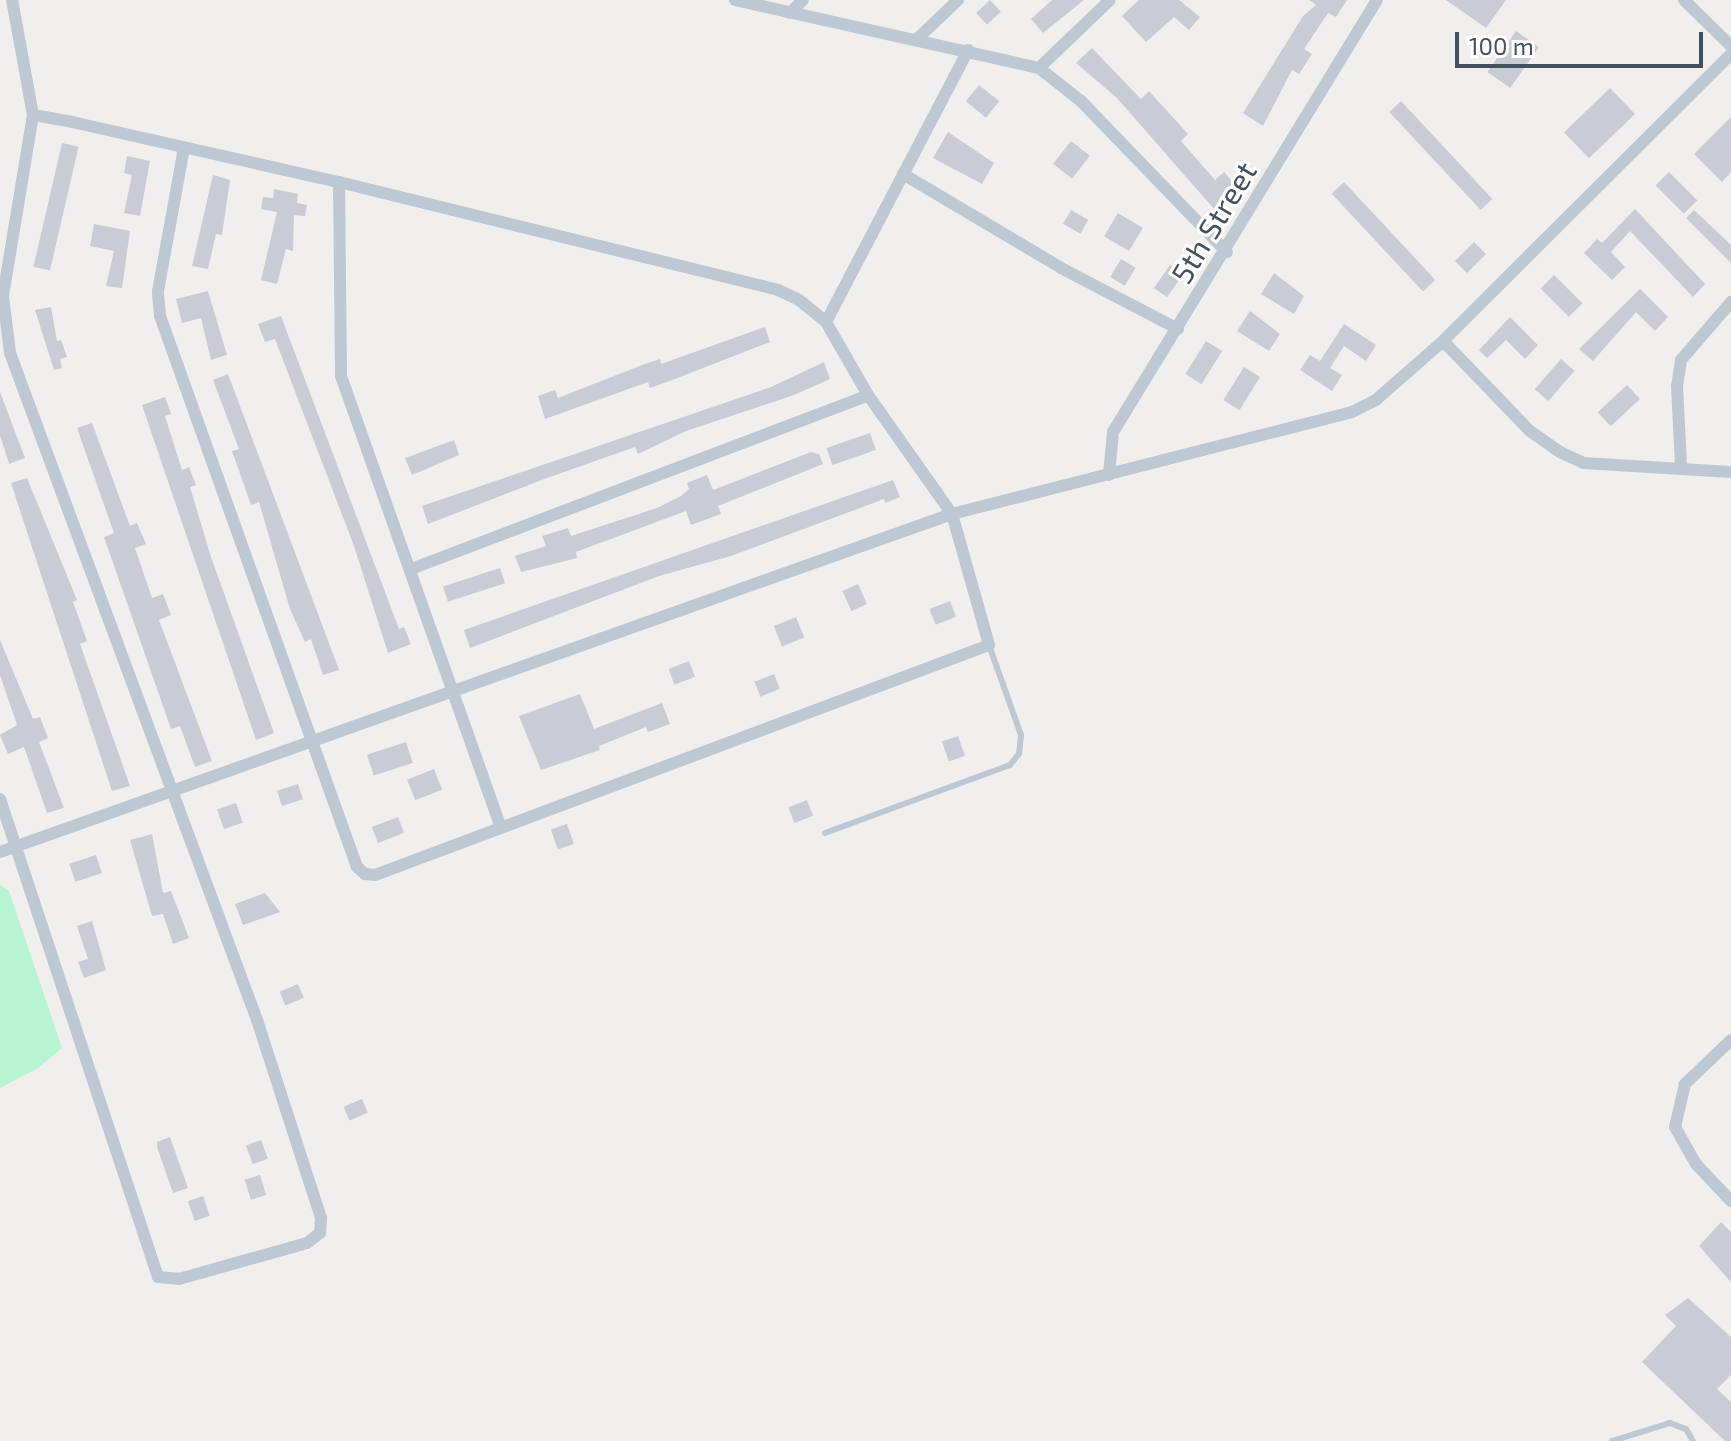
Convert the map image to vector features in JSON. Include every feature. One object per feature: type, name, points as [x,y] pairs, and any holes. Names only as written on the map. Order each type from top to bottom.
[{"type":"street","points":[[0,799],[158,1277],[179,1279],[307,1243],[320,1233],[321,1218],[257,1020],[171,793],[4,326],[3,296],[33,115],[12,0]]},
{"type":"street","points":[[735,0],[1039,68],[1101,121],[1227,252]]},
{"type":"street","points":[[790,13],[803,0]]},
{"type":"street","points":[[916,40],[958,0]]},
{"type":"street","points":[[1039,68],[1110,0]]},
{"type":"street","name":"5th Street","points":[[1109,475],[1113,432],[1227,252],[1377,0]]},
{"type":"street","points":[[1684,0],[1731,46]]},
{"type":"street","points":[[826,322],[968,50]]},
{"type":"street","points":[[0,852],[952,514],[1352,412],[1377,399],[1443,341],[1731,54]]},
{"type":"street","points":[[33,115],[184,148],[339,182],[778,290],[826,322],[868,395],[952,514],[989,645],[375,875],[365,874],[357,867],[157,303],[184,148]]},
{"type":"street","points":[[903,174],[1061,268],[1178,329]]},
{"type":"street","points":[[339,182],[341,376],[455,690],[500,826]]},
{"type":"street","points":[[1681,465],[1677,386],[1681,360],[1731,302]]},
{"type":"street","points":[[1443,341],[1530,431],[1560,452],[1584,463],[1681,465],[1731,472]]},
{"type":"street","points":[[411,569],[868,395]]},
{"type":"street","points":[[1731,1040],[1685,1084],[1675,1127],[1696,1164],[1731,1201]]},
{"type":"lane","points":[[825,833],[1010,765],[1019,754],[1021,735],[989,645]]},
{"type":"lane","points":[[1612,1441],[1670,1423],[1686,1429],[1693,1441]]},
{"type":"green space","points":[[0,885],[9,891],[62,1048],[38,1068],[0,1088]]},
{"type":"building","points":[[990,0],[1001,12],[987,25],[976,13]]},
{"type":"building","points":[[1052,0],[1084,0],[1043,33],[1031,19]]},
{"type":"building","points":[[1139,0],[1179,0],[1200,17],[1189,30],[1174,17],[1146,42],[1122,16]]},
{"type":"building","points":[[1309,0],[1347,0],[1336,17],[1328,13],[1304,49],[1312,54],[1299,74],[1292,70],[1263,126],[1243,113],[1303,16],[1316,5]]},
{"type":"building","points":[[1446,0],[1506,0],[1486,28]]},
{"type":"building","points":[[1516,31],[1539,47],[1510,88],[1487,72]]},
{"type":"building","points":[[1092,48],[1141,99],[1149,91],[1188,134],[1181,141],[1215,180],[1224,172],[1238,188],[1214,209],[1117,98],[1076,63]]},
{"type":"building","points":[[979,85],[999,101],[986,118],[966,101]]},
{"type":"building","points":[[1610,88],[1635,114],[1589,158],[1564,132]]},
{"type":"building","points":[[1401,101],[1492,199],[1481,210],[1389,112]]},
{"type":"building","points":[[1731,117],[1731,172],[1722,182],[1694,154]]},
{"type":"building","points":[[948,132],[994,163],[982,184],[933,158]]},
{"type":"building","points":[[1071,141],[1090,156],[1072,179],[1053,164]]},
{"type":"building","points":[[62,143],[79,147],[50,271],[33,267]]},
{"type":"building","points":[[127,156],[150,161],[140,216],[124,213],[132,175],[124,173]]},
{"type":"building","points":[[1669,172],[1697,200],[1684,214],[1656,185]]},
{"type":"building","points":[[213,175],[230,180],[222,235],[216,234],[208,269],[192,266]]},
{"type":"building","points":[[1344,182],[1435,280],[1423,292],[1332,194]]},
{"type":"building","points":[[274,189],[298,194],[297,203],[307,205],[305,216],[294,215],[293,251],[286,249],[277,284],[261,280],[277,212],[261,209],[263,197],[273,198]]},
{"type":"building","points":[[1635,209],[1705,284],[1693,297],[1630,231],[1611,252],[1625,267],[1612,280],[1584,253],[1597,239],[1602,243]]},
{"type":"building","points":[[1071,210],[1088,220],[1080,234],[1063,224]]},
{"type":"building","points":[[1694,210],[1731,245],[1731,263],[1686,218]]},
{"type":"building","points":[[1118,213],[1143,228],[1129,251],[1104,236]]},
{"type":"building","points":[[94,224],[130,231],[122,288],[106,286],[114,251],[90,246]]},
{"type":"building","points":[[1474,242],[1486,254],[1467,273],[1455,261]]},
{"type":"building","points":[[1121,259],[1136,268],[1125,286],[1110,277]]},
{"type":"building","points":[[1170,265],[1183,274],[1167,297],[1154,288]]},
{"type":"building","points":[[1274,273],[1304,296],[1294,314],[1261,294]]},
{"type":"building","points":[[1554,275],[1582,303],[1569,317],[1541,288]]},
{"type":"building","points":[[1640,289],[1668,317],[1655,331],[1636,312],[1593,361],[1579,349]]},
{"type":"building","points":[[208,291],[227,355],[211,360],[201,318],[182,323],[176,299]]},
{"type":"building","points":[[51,307],[57,341],[61,340],[67,357],[60,359],[62,368],[54,370],[35,310]]},
{"type":"building","points":[[1250,311],[1280,334],[1269,351],[1237,331]]},
{"type":"building","points":[[281,316],[399,629],[404,627],[411,644],[388,653],[354,546],[275,339],[265,342],[258,324]]},
{"type":"building","points":[[1510,317],[1538,345],[1525,359],[1506,340],[1487,358],[1479,350]]},
{"type":"building","points":[[1344,324],[1376,345],[1366,361],[1344,346],[1330,368],[1342,375],[1332,391],[1300,370],[1310,355],[1320,361]]},
{"type":"building","points":[[765,327],[770,342],[650,388],[648,382],[545,419],[538,396],[555,390],[558,398],[642,365],[660,359],[661,364]]},
{"type":"building","points":[[1206,341],[1222,351],[1201,384],[1185,374]]},
{"type":"building","points":[[1561,359],[1575,371],[1548,401],[1535,389]]},
{"type":"building","points":[[824,362],[830,379],[794,395],[686,431],[638,454],[635,447],[547,478],[428,524],[422,506],[771,387]]},
{"type":"building","points":[[1244,367],[1260,377],[1239,410],[1223,400]]},
{"type":"building","points":[[228,374],[339,670],[323,675],[311,639],[305,642],[290,609],[259,502],[251,505],[232,451],[239,449],[213,380]]},
{"type":"building","points":[[1627,385],[1640,399],[1611,426],[1598,412]]},
{"type":"building","points":[[0,392],[25,458],[9,464],[0,435]]},
{"type":"building","points":[[165,397],[171,414],[165,416],[182,470],[189,467],[196,485],[190,487],[211,557],[274,733],[256,740],[142,405]]},
{"type":"building","points":[[92,423],[130,526],[137,523],[146,544],[135,548],[152,598],[163,594],[171,615],[159,620],[212,761],[195,767],[180,726],[171,729],[104,537],[114,533],[77,428]]},
{"type":"building","points":[[870,433],[876,450],[832,465],[827,448]]},
{"type":"building","points":[[454,440],[459,455],[412,475],[405,458]]},
{"type":"building","points":[[811,452],[819,454],[823,464],[718,506],[721,514],[691,525],[686,511],[576,552],[577,558],[521,572],[515,556],[546,546],[542,536],[568,528],[571,536],[657,508],[681,496],[689,489],[687,483],[707,475],[713,490]]},
{"type":"building","points":[[27,478],[77,600],[73,602],[87,641],[80,644],[130,786],[112,791],[11,483]]},
{"type":"building","points":[[893,480],[900,497],[885,503],[884,499],[731,556],[659,576],[470,648],[464,630]]},
{"type":"building","points":[[500,568],[505,583],[448,602],[443,587]]},
{"type":"building","points":[[858,584],[867,604],[851,611],[842,591]]},
{"type":"building","points":[[950,601],[956,617],[936,625],[929,609]]},
{"type":"building","points":[[796,617],[804,637],[782,646],[774,626]]},
{"type":"building","points":[[0,640],[33,719],[40,717],[48,738],[39,742],[64,808],[47,813],[24,747],[8,754],[0,735],[17,725],[0,675]]},
{"type":"building","points":[[689,661],[695,677],[675,685],[668,669]]},
{"type":"building","points":[[774,674],[780,689],[761,697],[755,682]]},
{"type":"building","points":[[580,694],[594,729],[662,703],[670,724],[648,732],[646,727],[599,746],[600,750],[541,770],[519,716]]},
{"type":"building","points":[[958,736],[965,756],[949,761],[942,742]]},
{"type":"building","points":[[406,742],[413,763],[374,776],[367,755]]},
{"type":"building","points":[[434,769],[442,789],[415,800],[407,780]]},
{"type":"building","points":[[298,784],[303,799],[282,806],[277,791]]},
{"type":"building","points":[[807,800],[813,816],[794,823],[788,807]]},
{"type":"building","points":[[236,803],[243,823],[224,829],[217,810]]},
{"type":"building","points":[[398,817],[404,833],[378,843],[372,827]]},
{"type":"building","points":[[567,824],[574,844],[558,849],[551,830]]},
{"type":"building","points":[[152,834],[163,893],[171,891],[189,938],[173,944],[163,914],[152,916],[130,840]]},
{"type":"building","points":[[96,855],[102,873],[75,882],[69,864]]},
{"type":"building","points":[[265,893],[280,912],[243,925],[235,904]]},
{"type":"building","points":[[92,921],[106,970],[84,978],[78,962],[88,959],[77,926]]},
{"type":"building","points":[[298,984],[304,998],[285,1006],[280,992]]},
{"type":"building","points":[[362,1099],[368,1113],[349,1121],[344,1107]]},
{"type":"building","points":[[170,1137],[188,1188],[173,1193],[157,1147],[157,1142]]},
{"type":"building","points":[[261,1140],[268,1159],[253,1164],[246,1145]]},
{"type":"building","points":[[260,1175],[266,1195],[251,1200],[245,1180]]},
{"type":"building","points":[[203,1196],[210,1216],[195,1221],[188,1201]]},
{"type":"building","points":[[1721,1222],[1731,1232],[1731,1282],[1699,1246]]},
{"type":"building","points":[[1688,1298],[1731,1337],[1731,1375],[1717,1389],[1731,1402],[1731,1441],[1725,1441],[1642,1362],[1676,1326],[1665,1315]]}]
